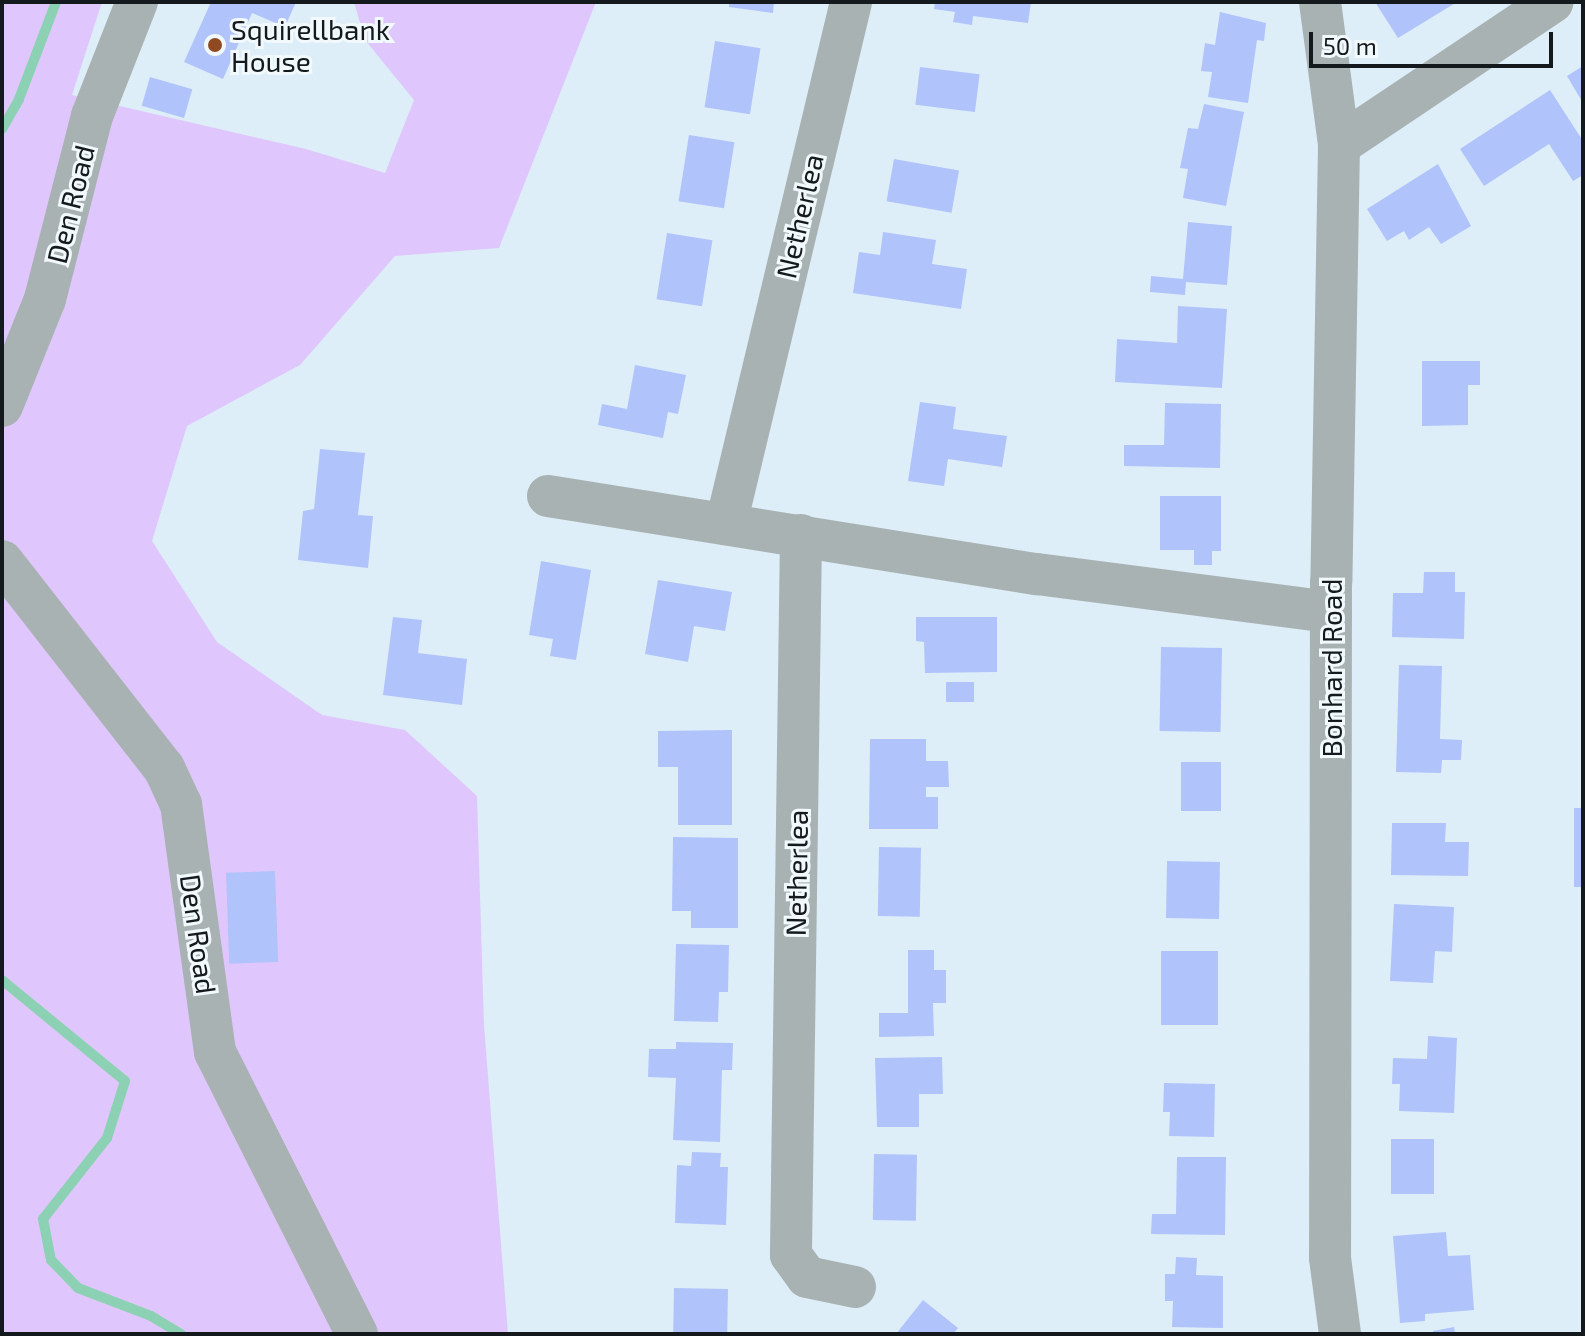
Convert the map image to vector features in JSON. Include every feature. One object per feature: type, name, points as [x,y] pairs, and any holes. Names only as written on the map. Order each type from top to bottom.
[{"type":"street","name":"Den Road","points":[[2,406],[45,299],[92,116],[137,2]]},
{"type":"street","name":"Netherlea","points":[[726,524],[851,2]]},
{"type":"street","name":"Bonhard Road","points":[[1320,2],[1339,145],[1331,612],[1330,1258],[1340,1334]]},
{"type":"street","points":[[1339,145],[1553,2]]},
{"type":"street","points":[[548,496],[1037,574],[1331,612]]},
{"type":"street","name":"Netherlea","points":[[801,535],[791,1255],[807,1277],[855,1287]]},
{"type":"street","name":"Den Road","points":[[2,561],[164,768],[181,804],[215,1052],[357,1334]]},
{"type":"shaded area","points":[[2,2],[102,2],[72,95],[306,149],[385,173],[414,100],[365,40],[354,2],[596,2],[499,248],[395,256],[300,365],[187,426],[152,541],[217,642],[322,715],[405,730],[477,796],[484,1025],[508,1334],[2,1334]]},
{"type":"building","name":"Squirellbank House","points":[[211,2],[296,2],[285,27],[252,13],[223,79],[184,62]]},
{"type":"building","points":[[729,2],[774,2],[773,13],[729,7]]},
{"type":"building","points":[[935,2],[1031,2],[1028,23],[973,16],[972,25],[953,22],[955,12],[934,9]]},
{"type":"building","points":[[1375,2],[1457,2],[1398,38]]},
{"type":"building","points":[[1220,12],[1266,23],[1264,41],[1257,40],[1248,103],[1208,97],[1212,72],[1201,71],[1205,43],[1215,45]]},
{"type":"building","points":[[715,41],[760,48],[750,114],[705,107]]},
{"type":"building","points":[[1583,66],[1583,103],[1567,76]]},
{"type":"building","points":[[920,67],[980,74],[975,112],[915,105]]},
{"type":"building","points":[[150,77],[192,89],[184,118],[142,106]]},
{"type":"building","points":[[1550,90],[1583,141],[1583,175],[1573,181],[1549,144],[1484,186],[1460,149]]},
{"type":"building","points":[[1204,104],[1244,112],[1226,206],[1183,198],[1188,169],[1180,168],[1188,128],[1198,129]]},
{"type":"building","points":[[689,135],[734,142],[724,208],[679,201]]},
{"type":"building","points":[[894,159],[959,170],[952,213],[887,201]]},
{"type":"building","points":[[1438,164],[1471,226],[1441,244],[1429,227],[1409,240],[1404,231],[1387,241],[1367,209]]},
{"type":"building","points":[[1188,222],[1232,226],[1227,285],[1186,282],[1185,295],[1150,292],[1151,276],[1183,279]]},
{"type":"building","points":[[883,232],[936,240],[932,264],[967,269],[961,309],[853,293],[859,252],[880,255]]},
{"type":"building","points":[[667,233],[712,240],[702,306],[657,299]]},
{"type":"building","points":[[1178,306],[1227,309],[1222,388],[1115,382],[1117,339],[1177,343]]},
{"type":"building","points":[[1422,361],[1480,361],[1480,385],[1468,385],[1468,425],[1422,426]]},
{"type":"building","points":[[635,365],[686,375],[678,414],[668,412],[663,438],[598,425],[602,404],[627,409]]},
{"type":"building","points":[[920,402],[956,407],[953,429],[1007,436],[1002,467],[948,459],[944,486],[908,481]]},
{"type":"building","points":[[1165,403],[1221,404],[1220,468],[1124,466],[1124,445],[1164,445]]},
{"type":"building","points":[[320,449],[365,453],[358,515],[373,516],[368,568],[298,560],[303,511],[314,509]]},
{"type":"building","points":[[1160,496],[1221,496],[1221,551],[1212,551],[1212,565],[1194,565],[1194,550],[1160,550]]},
{"type":"building","points":[[541,561],[591,570],[576,660],[550,656],[553,639],[529,635]]},
{"type":"building","points":[[1424,572],[1455,572],[1455,592],[1465,592],[1464,639],[1392,637],[1393,593],[1423,593]]},
{"type":"building","points":[[658,580],[732,592],[725,631],[694,626],[688,662],[645,654]]},
{"type":"building","points":[[393,617],[422,620],[418,653],[467,659],[462,705],[383,695]]},
{"type":"building","points":[[916,617],[997,617],[997,672],[925,673],[924,642],[916,641]]},
{"type":"building","points":[[1161,647],[1222,648],[1221,732],[1160,731]]},
{"type":"building","points":[[1399,665],[1442,666],[1440,739],[1462,740],[1461,760],[1442,760],[1441,773],[1396,772]]},
{"type":"building","points":[[946,682],[974,682],[974,702],[946,702]]},
{"type":"building","points":[[732,730],[732,825],[678,825],[678,767],[658,767],[658,731]]},
{"type":"building","points":[[870,739],[926,739],[926,761],[948,761],[949,787],[926,787],[926,797],[938,797],[938,829],[869,829]]},
{"type":"building","points":[[1181,762],[1221,762],[1221,811],[1181,811]]},
{"type":"building","points":[[1574,808],[1583,808],[1583,887],[1574,887]]},
{"type":"building","points":[[1392,823],[1446,823],[1445,842],[1469,842],[1468,876],[1391,875]]},
{"type":"building","points":[[673,837],[738,838],[738,928],[691,928],[691,911],[672,911]]},
{"type":"building","points":[[879,847],[921,848],[920,917],[878,916]]},
{"type":"building","points":[[1167,861],[1220,862],[1219,919],[1166,918]]},
{"type":"building","points":[[275,871],[278,962],[229,964],[226,873]]},
{"type":"building","points":[[1394,904],[1454,907],[1452,952],[1435,951],[1433,983],[1390,981]]},
{"type":"building","points":[[676,944],[729,945],[728,992],[719,992],[718,1022],[674,1021]]},
{"type":"building","points":[[908,950],[934,950],[934,970],[946,970],[946,1003],[933,1003],[934,1036],[879,1037],[879,1013],[908,1013]]},
{"type":"building","points":[[1161,951],[1218,951],[1218,1025],[1161,1025]]},
{"type":"building","points":[[1428,1036],[1457,1038],[1454,1113],[1399,1111],[1400,1084],[1392,1084],[1393,1058],[1427,1059]]},
{"type":"building","points":[[676,1042],[733,1043],[732,1070],[722,1070],[720,1142],[673,1140],[676,1078],[648,1077],[649,1049],[676,1049]]},
{"type":"building","points":[[942,1057],[943,1094],[919,1094],[919,1127],[877,1127],[875,1058]]},
{"type":"building","points":[[1164,1083],[1215,1084],[1214,1137],[1169,1136],[1170,1112],[1163,1112]]},
{"type":"building","points":[[1391,1139],[1434,1139],[1434,1194],[1391,1194]]},
{"type":"building","points":[[692,1152],[721,1153],[720,1167],[728,1167],[726,1225],[675,1223],[677,1165],[691,1166]]},
{"type":"building","points":[[874,1154],[917,1155],[916,1221],[873,1220]]},
{"type":"building","points":[[1177,1157],[1226,1157],[1225,1235],[1151,1234],[1152,1214],[1176,1214]]},
{"type":"building","points":[[1446,1232],[1448,1256],[1470,1255],[1474,1310],[1425,1314],[1425,1321],[1400,1323],[1393,1236]]},
{"type":"building","points":[[1176,1257],[1197,1258],[1196,1275],[1223,1276],[1223,1328],[1172,1327],[1173,1301],[1165,1301],[1165,1274],[1175,1274]]},
{"type":"building","points":[[674,1288],[728,1289],[727,1334],[673,1334]]},
{"type":"building","points":[[923,1300],[958,1328],[953,1334],[896,1334]]},
{"type":"building","points":[[1454,1327],[1455,1334],[1433,1334],[1433,1331]]},
{"type":"waterway","points":[[2,129],[19,99],[56,2]]},
{"type":"waterway","points":[[2,980],[125,1081],[107,1138],[43,1219],[51,1260],[78,1288],[151,1316],[181,1334]]},
{"type":"place","name":"Squirellbank House","points":[[215,45]]}]
